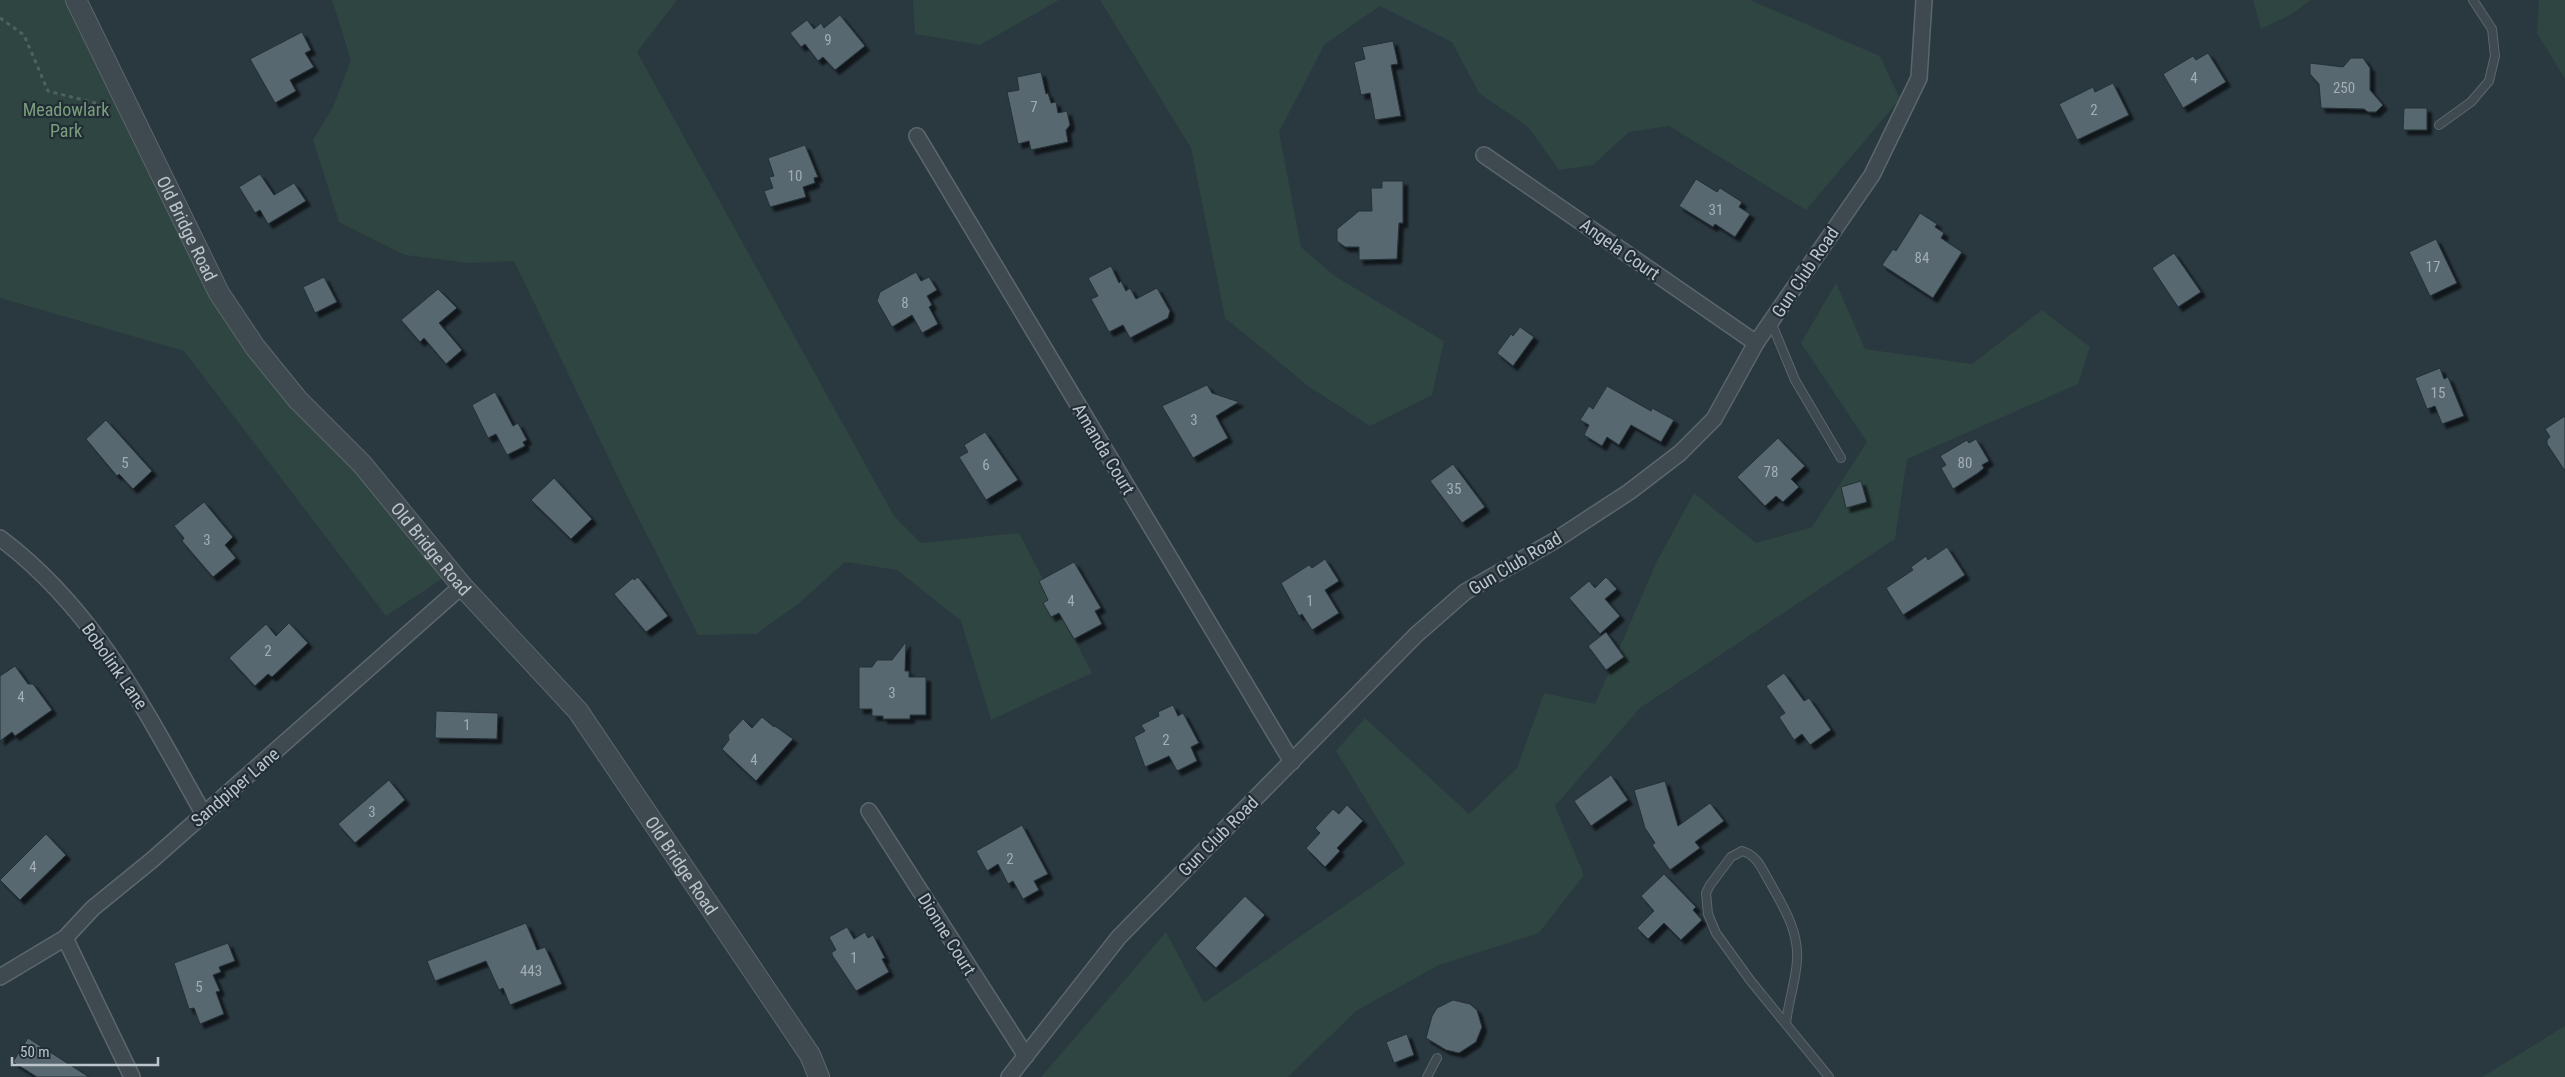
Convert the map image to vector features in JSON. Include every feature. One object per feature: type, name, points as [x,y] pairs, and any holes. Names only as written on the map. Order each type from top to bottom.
[{"type":"street","name":"Old Bridge Road","points":[[76,0],[220,292],[255,347],[298,400],[362,464],[462,586],[578,711],[810,1055],[819,1077]]},
{"type":"street","name":"Gun Club Road","points":[[1009,1077],[1119,937],[1416,635],[1465,592],[1596,514],[1629,492],[1680,452],[1714,419],[1756,344],[1872,175],[1919,78],[1924,0]]},
{"type":"street","name":"Amanda Court","points":[[917,136],[1292,762]]},
{"type":"street","name":"Angela Court","points":[[1484,156],[1756,344]]},
{"type":"street","name":"Bobolink Lane","points":[[0,538],[53,584],[95,634],[142,702],[203,813]]},
{"type":"street","name":"Sandpiper Lane","points":[[0,977],[65,938],[93,908],[152,860],[462,586]]},
{"type":"street","name":"Dionne Court","points":[[869,811],[1026,1056]]},
{"type":"street","points":[[65,938],[132,1077]]},
{"type":"lane","points":[[2439,125],[2471,102],[2489,81],[2495,56],[2492,29],[2473,0]]},
{"type":"lane","points":[[1771,322],[1795,380],[1841,458]]},
{"type":"lane","points":[[1786,1024],[1788,1003],[1797,961],[1795,936],[1791,923],[1760,865],[1755,857],[1742,851],[1731,857],[1710,885],[1706,893],[1708,914],[1716,933],[1744,972],[1828,1077]]},
{"type":"lane","points":[[1427,1077],[1438,1058]]},
{"type":"path","points":[[0,18],[24,35],[48,91],[130,112]]},
{"type":"green space","name":"Meadowlark Park","points":[[0,0],[85,0],[162,190],[240,345],[348,461],[445,577],[386,616],[184,351],[0,298]]},
{"type":"green space","points":[[332,0],[677,0],[637,52],[894,516],[921,543],[1019,533],[1092,673],[991,720],[961,621],[897,570],[845,562],[797,605],[756,634],[698,635],[622,486],[514,261],[468,263],[405,255],[339,222],[313,140],[333,107],[351,60]]},
{"type":"green space","points":[[913,0],[1059,0],[980,45],[915,34]]},
{"type":"green space","points":[[1100,0],[1750,0],[1880,56],[1900,99],[1806,210],[1669,126],[1629,132],[1593,165],[1559,170],[1528,127],[1479,93],[1452,42],[1380,6],[1325,44],[1279,132],[1301,247],[1336,277],[1444,341],[1432,395],[1370,426],[1308,386],[1225,318],[1191,148]]},
{"type":"green space","points":[[2253,0],[2311,0],[2292,14],[2261,29]]},
{"type":"green space","points":[[2539,0],[2565,0],[2565,79],[2537,33]]},
{"type":"green space","points":[[1836,283],[1865,349],[1972,364],[2042,310],[2090,347],[2078,384],[1907,459],[1895,539],[1640,708],[1555,806],[1584,875],[1539,933],[1439,965],[1356,1011],[1288,1077],[1041,1077],[1166,932],[1204,1003],[1405,864],[1336,751],[1365,718],[1469,814],[1517,768],[1544,693],[1595,704],[1657,561],[1694,493],[1756,543],[1812,527],[1867,442],[1801,343]]},
{"type":"green space","points":[[2565,1026],[2565,1077],[2482,1077]]},
{"type":"building","points":[[840,15],[865,46],[835,70],[823,57],[818,61],[805,44],[801,47],[790,33],[807,20],[814,29],[821,23],[824,28]]},
{"type":"building","points":[[302,32],[311,50],[305,53],[314,67],[290,80],[296,91],[275,103],[250,59]]},
{"type":"building","points":[[1393,41],[1398,64],[1391,65],[1401,116],[1375,120],[1370,93],[1361,95],[1354,62],[1365,59],[1362,47]]},
{"type":"building","points":[[2208,53],[2226,82],[2183,108],[2163,74],[2193,56],[2196,60]]},
{"type":"building","points":[[2351,58],[2363,58],[2370,68],[2370,90],[2383,105],[2376,112],[2368,112],[2364,109],[2321,108],[2319,84],[2310,74],[2310,63],[2343,67]]},
{"type":"building","points":[[1041,72],[1046,94],[1048,93],[1051,103],[1056,102],[1058,113],[1067,111],[1070,125],[1066,130],[1068,142],[1031,150],[1029,141],[1018,144],[1007,92],[1019,90],[1017,77]]},
{"type":"building","points":[[2113,83],[2129,115],[2077,140],[2059,104],[2093,87],[2095,92]]},
{"type":"building","points":[[2404,108],[2427,108],[2427,130],[2403,130]]},
{"type":"building","points":[[805,145],[818,177],[814,178],[815,183],[803,187],[806,197],[770,207],[764,191],[773,188],[769,177],[774,176],[768,158]]},
{"type":"building","points":[[260,174],[274,195],[294,183],[306,201],[268,224],[260,210],[255,213],[239,187]]},
{"type":"building","points":[[1696,179],[1717,192],[1720,188],[1742,202],[1739,207],[1750,214],[1735,237],[1715,224],[1713,227],[1679,206]]},
{"type":"building","points":[[1382,181],[1403,181],[1403,223],[1399,223],[1397,259],[1359,260],[1359,247],[1345,247],[1337,241],[1337,229],[1359,211],[1372,211],[1371,188],[1382,188]]},
{"type":"building","points":[[1920,213],[1937,224],[1935,227],[1944,233],[1941,238],[1962,252],[1933,298],[1882,265],[1893,249],[1896,251]]},
{"type":"building","points":[[2436,239],[2457,283],[2430,296],[2409,252]]},
{"type":"building","points":[[2174,253],[2201,292],[2178,307],[2152,268]]},
{"type":"building","points":[[1111,266],[1119,283],[1121,281],[1126,291],[1130,288],[1136,299],[1157,288],[1170,311],[1168,318],[1130,338],[1123,325],[1109,332],[1091,299],[1098,296],[1088,278]]},
{"type":"building","points":[[916,272],[921,281],[929,277],[937,290],[927,296],[932,305],[929,307],[938,324],[922,333],[912,315],[892,327],[877,301],[880,292]]},
{"type":"building","points":[[324,277],[337,302],[315,313],[303,287]]},
{"type":"building","points":[[438,289],[457,308],[439,323],[462,350],[446,364],[424,338],[420,342],[401,320]]},
{"type":"building","points":[[1520,327],[1534,337],[1513,366],[1497,353],[1511,334],[1513,336]]},
{"type":"building","points":[[2440,368],[2444,379],[2448,377],[2464,416],[2442,424],[2435,406],[2427,409],[2415,378]]},
{"type":"building","points":[[1207,385],[1212,393],[1239,402],[1216,416],[1228,438],[1193,458],[1162,406]]},
{"type":"building","points":[[1607,386],[1651,411],[1652,408],[1674,420],[1661,442],[1631,425],[1619,445],[1607,437],[1602,446],[1584,435],[1589,425],[1580,420],[1589,406],[1593,409]]},
{"type":"building","points":[[495,392],[513,426],[518,423],[527,440],[523,442],[525,446],[507,455],[496,434],[488,438],[472,405]]},
{"type":"building","points":[[2565,416],[2565,471],[2547,444],[2547,440],[2550,437],[2545,429]]},
{"type":"building","points":[[106,420],[152,471],[133,489],[119,474],[117,476],[86,439]]},
{"type":"building","points":[[985,432],[1018,480],[986,500],[959,457],[968,452],[964,445]]},
{"type":"building","points":[[1778,438],[1805,466],[1791,479],[1799,487],[1783,502],[1776,496],[1765,506],[1737,477]]},
{"type":"building","points":[[1976,439],[1989,461],[1982,465],[1984,468],[1978,473],[1953,489],[1941,468],[1946,465],[1940,456],[1967,440],[1969,443]]},
{"type":"building","points":[[1453,464],[1485,507],[1462,523],[1430,481]]},
{"type":"building","points":[[554,478],[592,519],[571,539],[531,500]]},
{"type":"building","points":[[1861,481],[1867,502],[1846,508],[1841,487]]},
{"type":"building","points":[[204,502],[233,537],[225,545],[236,558],[213,577],[182,541],[184,538],[174,526]]},
{"type":"building","points":[[1947,547],[1965,575],[1903,615],[1886,588],[1913,570],[1911,567],[1926,556],[1928,560]]},
{"type":"building","points":[[1325,559],[1339,581],[1325,590],[1339,613],[1312,630],[1302,614],[1299,616],[1281,583],[1309,565],[1312,568]]},
{"type":"building","points":[[1074,562],[1101,608],[1095,611],[1102,624],[1074,639],[1059,613],[1051,617],[1043,603],[1048,600],[1039,581]]},
{"type":"building","points":[[638,577],[668,616],[646,632],[614,594],[633,578],[634,580]]},
{"type":"building","points":[[1606,577],[1617,589],[1605,599],[1620,616],[1600,634],[1569,598],[1589,581],[1595,588]]},
{"type":"building","points":[[289,623],[308,643],[272,677],[268,674],[255,686],[229,658],[266,624],[276,636]]},
{"type":"building","points":[[1606,632],[1624,657],[1606,670],[1588,646]]},
{"type":"building","points":[[906,642],[905,671],[909,671],[909,677],[926,677],[926,715],[910,715],[910,719],[883,719],[883,716],[872,716],[872,709],[859,709],[859,667],[872,667],[877,660],[892,660]]},
{"type":"building","points":[[15,666],[28,684],[33,684],[52,710],[15,736],[12,732],[0,741],[0,676]]},
{"type":"building","points":[[1784,673],[1804,701],[1809,698],[1831,730],[1810,745],[1802,734],[1794,740],[1779,717],[1785,713],[1766,686]]},
{"type":"building","points":[[1173,705],[1178,716],[1183,713],[1199,743],[1191,747],[1197,761],[1177,771],[1169,756],[1145,767],[1134,737],[1145,731],[1141,725],[1159,716],[1158,712]]},
{"type":"building","points":[[436,711],[498,713],[497,739],[435,738]]},
{"type":"building","points":[[762,717],[793,739],[756,781],[722,749],[729,740],[728,735],[743,719],[752,728]]},
{"type":"building","points":[[1611,775],[1628,800],[1591,826],[1574,801]]},
{"type":"building","points":[[389,780],[405,800],[355,843],[338,824]]},
{"type":"building","points":[[1665,781],[1678,826],[1710,803],[1724,821],[1695,842],[1700,848],[1670,870],[1652,845],[1655,843],[1645,828],[1634,790]]},
{"type":"building","points":[[1347,805],[1363,821],[1337,848],[1340,851],[1325,867],[1306,848],[1320,833],[1315,828],[1333,809],[1339,814]]},
{"type":"building","points":[[1022,825],[1048,874],[1034,881],[1039,890],[1023,899],[1013,881],[1008,884],[998,864],[987,871],[976,851]]},
{"type":"building","points":[[46,834],[66,855],[20,900],[0,880]]},
{"type":"building","points":[[1664,874],[1696,907],[1693,910],[1702,920],[1681,940],[1664,923],[1648,939],[1637,928],[1654,911],[1641,896]]},
{"type":"building","points":[[1245,896],[1265,915],[1216,968],[1195,948]]},
{"type":"building","points":[[526,923],[537,950],[545,947],[562,984],[510,1005],[503,988],[499,990],[486,961],[435,981],[427,961]]},
{"type":"building","points":[[847,927],[854,939],[865,932],[868,938],[873,935],[885,958],[882,959],[889,972],[856,991],[832,955],[832,952],[836,950],[829,937]]},
{"type":"building","points":[[228,943],[235,961],[219,967],[221,972],[213,975],[220,991],[216,992],[224,1014],[200,1024],[194,1008],[189,1009],[174,963]]},
{"type":"building","points":[[1453,1000],[1470,1004],[1477,1010],[1482,1027],[1476,1042],[1459,1053],[1446,1050],[1426,1038],[1432,1016],[1437,1008]]},
{"type":"building","points":[[1407,1034],[1414,1055],[1394,1063],[1386,1042]]},
{"type":"building","points":[[28,1038],[89,1077],[37,1077],[13,1062]]}]
